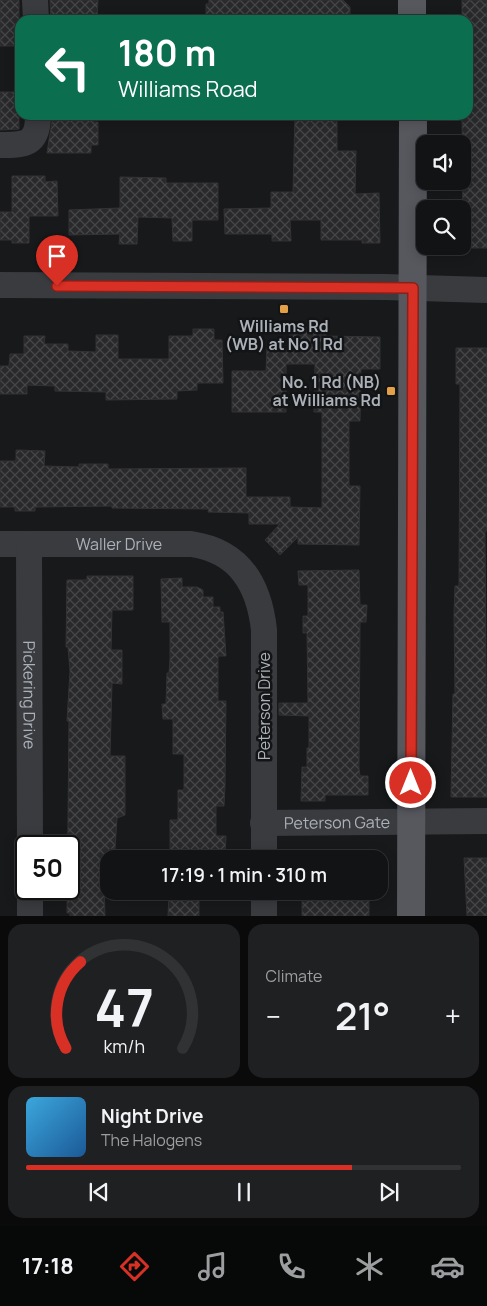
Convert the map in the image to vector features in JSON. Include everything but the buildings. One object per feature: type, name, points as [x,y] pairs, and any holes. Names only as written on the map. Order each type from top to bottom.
[{"type":"main road","points":[[412,0],[412,15]]},
{"type":"main road","points":[[411,916],[413,120]]},
{"type":"street","points":[[35,0],[36,15]]},
{"type":"street","points":[[0,146],[18,145],[28,142],[36,132],[37,120]]},
{"type":"street","points":[[0,285],[487,290]]},
{"type":"street","name":"Waller Drive","points":[[0,544],[191,544],[216,551],[233,562]]},
{"type":"street","name":"Pickering Drive","points":[[29,544],[30,835]]},
{"type":"street","name":"Peterson Drive","points":[[233,562],[244,573],[257,593],[262,614],[264,850]]},
{"type":"street","name":"Peterson Gate","points":[[263,823],[487,821]]},
{"type":"street","points":[[30,900],[30,916]]},
{"type":"street","points":[[264,900],[264,916]]},
{"type":"place","name":"Williams Rd (WB) at No 1 Rd","points":[[284,309]]},
{"type":"place","name":"No. 1 Rd (NB) at Williams Rd","points":[[391,391]]},
{"type":"route","points":[[57,286],[413,288],[411,783]]}]
